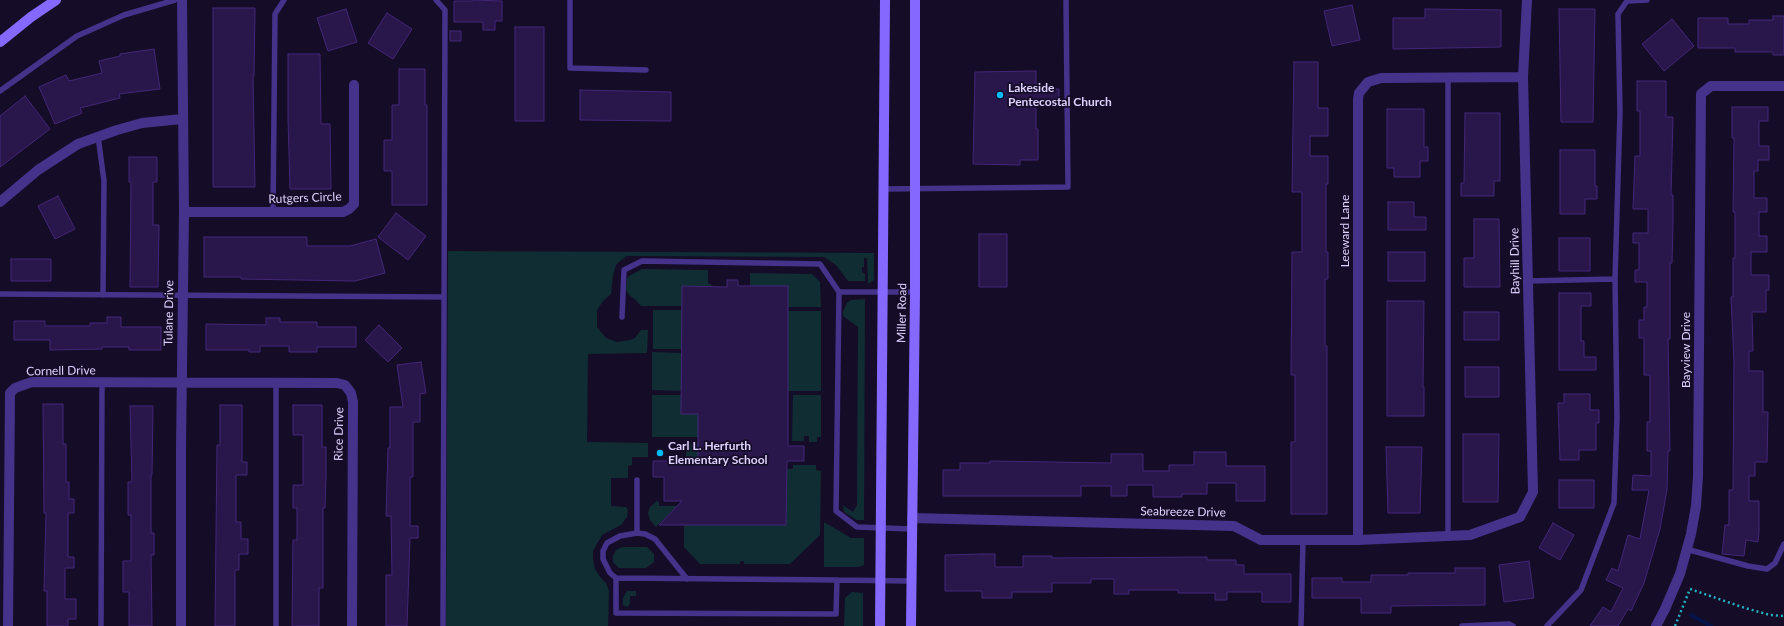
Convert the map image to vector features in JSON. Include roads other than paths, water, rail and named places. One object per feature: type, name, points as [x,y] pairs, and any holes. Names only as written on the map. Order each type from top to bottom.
[{"type":"main road","points":[[0,42],[31,17],[56,0]]},
{"type":"main road","name":"Miller Road","points":[[880,626],[884,189],[884,0]]},
{"type":"main road","name":"Miller Road","points":[[911,626],[916,189],[915,0]]},
{"type":"street","name":"Tulane Drive","points":[[181,626],[182,295],[184,212],[182,0]]},
{"type":"street","name":"Bayhill Drive","points":[[1520,517],[1533,492],[1523,77],[1528,0]]},
{"type":"street","name":"Leeward Lane","points":[[1358,540],[1358,99],[1363,87],[1374,79],[1523,77]]},
{"type":"street","name":"Rutgers Circle","points":[[184,212],[343,212],[354,204],[354,86]]},
{"type":"street","name":"Bayview Drive","points":[[1656,626],[1680,574],[1696,506],[1698,476],[1701,94],[1711,86],[1784,86]]},
{"type":"street","points":[[0,202],[38,170],[78,144],[98,136],[142,123],[182,119]]},
{"type":"street","name":"Cornell Drive","points":[[8,626],[10,393],[15,388],[32,382],[182,384]]},
{"type":"street","name":"Rice Drive","points":[[182,384],[336,383],[345,385],[351,393],[353,402],[352,626]]},
{"type":"street","name":"Seabreeze Drive","points":[[912,524],[1234,526],[1261,540],[1358,540],[1470,534],[1520,517]]},
{"type":"lane","points":[[0,91],[77,36],[124,15],[175,0]]},
{"type":"lane","points":[[273,212],[276,14],[284,0]]},
{"type":"lane","points":[[436,0],[445,10],[443,626]]},
{"type":"lane","points":[[570,0],[570,68],[646,70]]},
{"type":"lane","points":[[884,189],[1068,188],[1066,0]]},
{"type":"lane","points":[[1547,626],[1581,590],[1614,503],[1617,418],[1615,279],[1620,112],[1618,14],[1627,1],[1647,0]]},
{"type":"lane","points":[[1448,78],[1448,536]]},
{"type":"lane","points":[[98,136],[104,181],[103,295]]},
{"type":"lane","points":[[622,317],[624,270],[642,261],[820,264],[839,292],[836,511],[857,527],[881,528],[912,524]]},
{"type":"lane","points":[[1528,281],[1615,279]]},
{"type":"lane","points":[[839,292],[915,292]]},
{"type":"lane","points":[[0,294],[444,297]]},
{"type":"lane","points":[[101,626],[102,383]]},
{"type":"lane","points":[[276,383],[276,626]]},
{"type":"lane","points":[[637,480],[637,533]]},
{"type":"lane","points":[[687,579],[654,539],[645,534],[637,533],[620,536],[607,543],[603,551],[603,559],[610,572],[616,578],[687,579],[837,580],[880,581],[911,581]]},
{"type":"lane","points":[[1301,626],[1304,540]]},
{"type":"lane","points":[[1686,549],[1748,566],[1767,569],[1775,563],[1784,544]]},
{"type":"lane","points":[[616,578],[616,613],[836,614],[837,580]]},
{"type":"lane","points":[[1462,626],[1509,624],[1513,626]]},
{"type":"waterway","points":[[1691,615],[1711,626]]},
{"type":"place","name":"Lakeside Pentecostal Church","points":[[1000,95]]},
{"type":"place","name":"Carl L. Herfurth Elementary School","points":[[660,453]]}]
